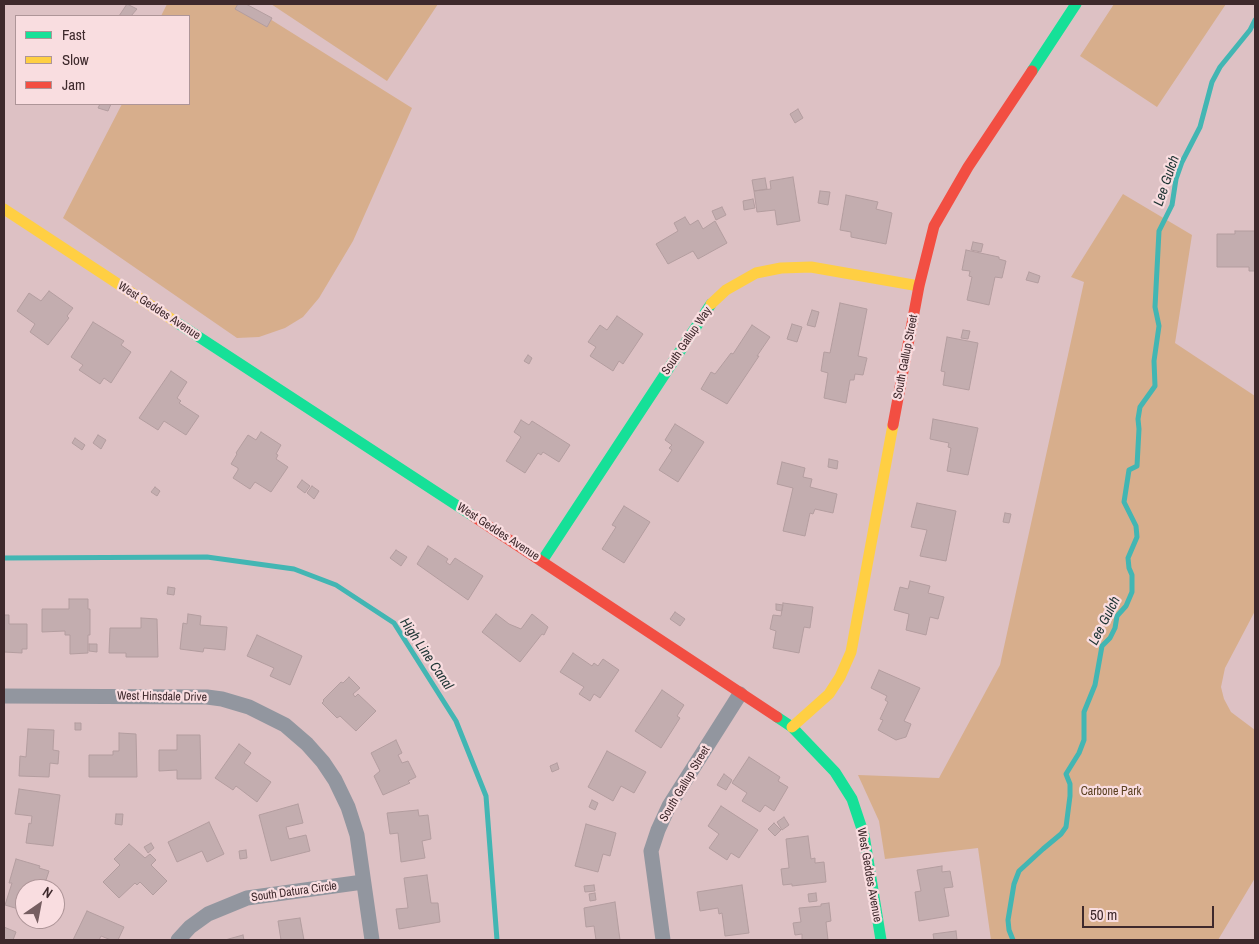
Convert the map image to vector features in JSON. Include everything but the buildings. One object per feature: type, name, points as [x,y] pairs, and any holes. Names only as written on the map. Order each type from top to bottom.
[{"type":"street","name":"South Gallup Street","points":[[792,727],[829,694],[840,677],[851,652],[919,286],[934,226],[978,151],[1076,4]]},
{"type":"street","name":"West Geddes Avenue","points":[[4,209],[792,727],[835,772],[852,799],[864,835],[881,940]]},
{"type":"street","name":"South Gallup Way","points":[[542,561],[700,319],[711,304],[726,290],[756,273],[781,268],[811,267],[919,286]]},
{"type":"street","name":"South Gallup Street","points":[[663,940],[651,851],[658,830],[670,806],[740,694]]},
{"type":"street","name":"West Hinsdale Drive","points":[[4,696],[207,697],[222,699],[249,707],[286,725],[323,762],[335,780],[348,806],[357,835],[372,940]]},
{"type":"street","name":"South Datura Circle","points":[[178,940],[208,914],[246,898],[363,882]]},
{"type":"green space","points":[[167,4],[246,4],[412,108],[353,241],[319,298],[303,317],[285,328],[259,337],[237,338],[63,218],[121,105],[190,105],[190,15],[162,15]]},
{"type":"green space","points":[[271,4],[438,4],[387,81]]},
{"type":"green space","points":[[1114,4],[1226,4],[1157,107],[1080,56]]},
{"type":"green space","name":"Carbone Park","points":[[1123,194],[1192,235],[1175,343],[1255,396],[1255,611],[1225,668],[1221,687],[1224,699],[1231,712],[1255,730],[1255,878],[1218,940],[991,940],[978,848],[885,859],[879,821],[858,775],[939,778],[1000,665],[1084,282],[1071,277]]},
{"type":"waterway","name":"Lee Gulch","points":[[1013,940],[1008,920],[1014,884],[1019,871],[1061,834],[1066,827],[1070,796],[1070,784],[1066,774],[1079,753],[1084,740],[1084,712],[1095,685],[1102,646],[1110,638],[1115,628],[1117,616],[1126,606],[1132,592],[1132,575],[1128,558],[1137,537],[1136,526],[1124,502],[1129,470],[1137,466],[1140,407],[1155,386],[1154,361],[1159,326],[1155,307],[1159,231],[1172,205],[1176,179],[1182,162],[1200,127],[1212,82],[1220,67],[1250,30],[1255,20]]},
{"type":"waterway","name":"High Line Canal","points":[[4,558],[207,557],[294,569],[336,585],[394,623],[456,721],[486,796],[497,940]]},
{"type":"traffic: fast","points":[[1032,71],[1076,4]]},
{"type":"traffic: fast","points":[[542,561],[711,304]]},
{"type":"traffic: fast","points":[[176,322],[473,516]]},
{"type":"traffic: fast","points":[[777,717],[792,727],[835,772],[852,799],[864,835],[881,940]]},
{"type":"traffic: slow","points":[[4,209],[176,322]]},
{"type":"traffic: slow","points":[[711,304],[726,290],[756,273],[781,268],[811,267],[919,286]]},
{"type":"traffic: slow","points":[[792,727],[829,694],[840,677],[851,652],[893,425]]},
{"type":"traffic: jam","points":[[893,425],[919,286],[934,226],[968,167],[1032,71]]},
{"type":"traffic: jam","points":[[473,516],[777,717]]}]
